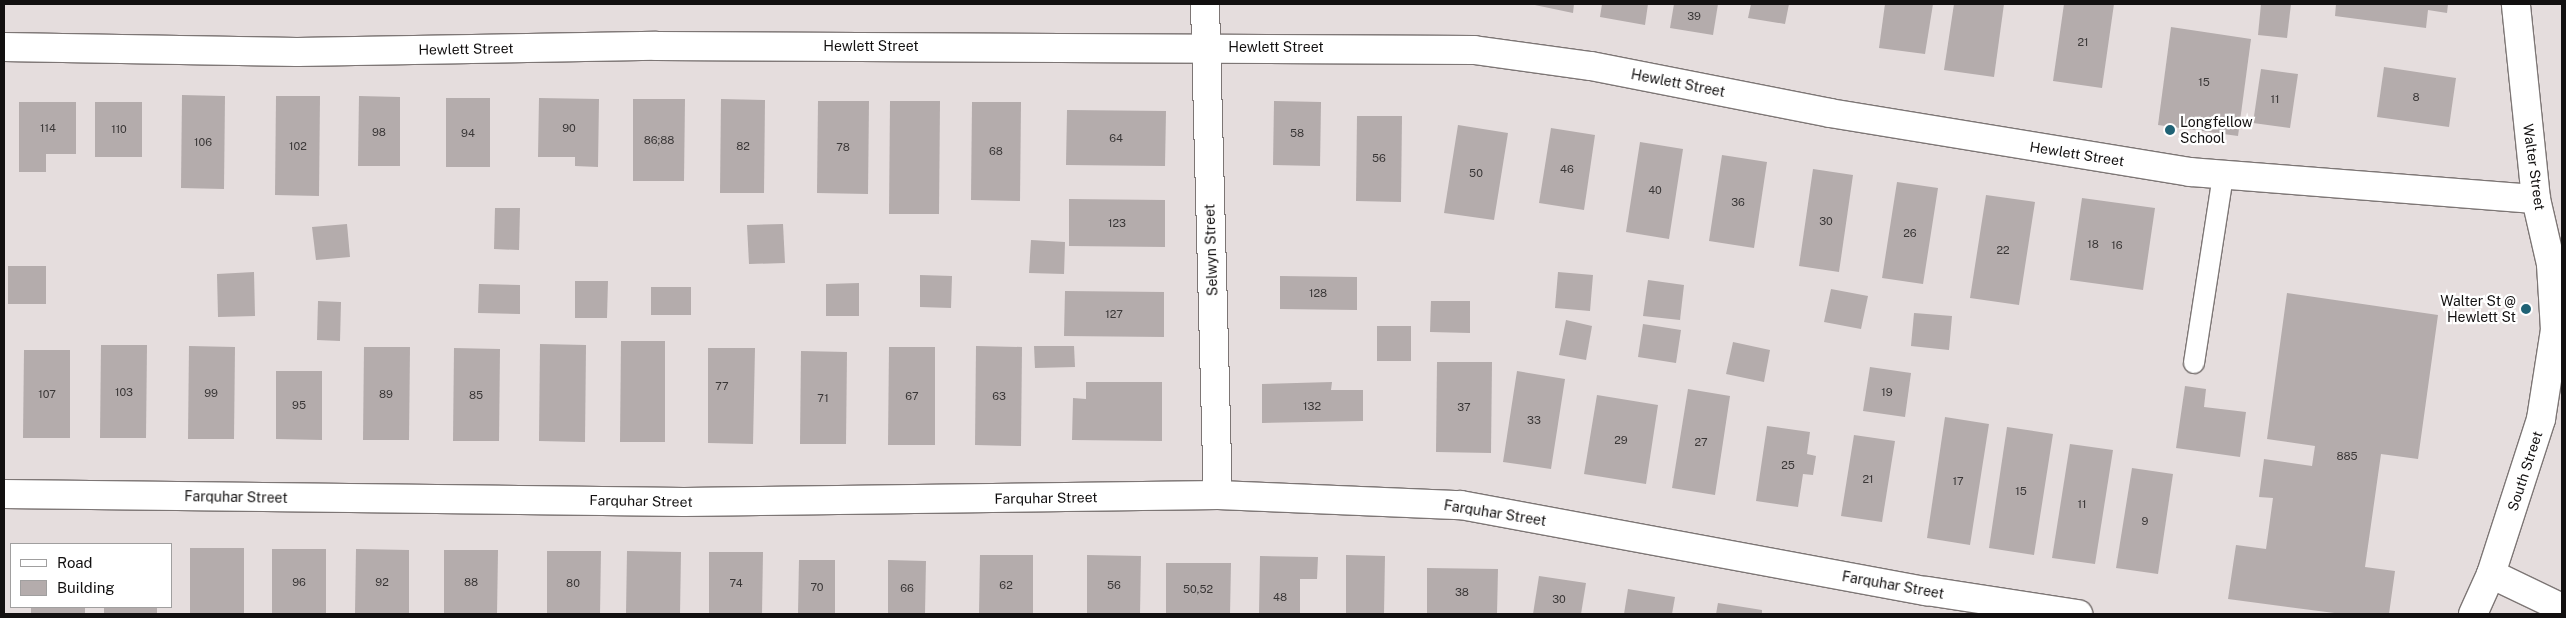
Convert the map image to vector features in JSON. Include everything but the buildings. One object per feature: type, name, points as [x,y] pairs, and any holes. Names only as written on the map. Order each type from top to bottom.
[{"type":"street","name":"Selwyn Street","points":[[1205,4],[1218,496]]},
{"type":"street","name":"Walter Street","points":[[2516,4],[2536,199],[2551,264],[2559,328]]},
{"type":"street","name":"Hewlett Street","points":[[4,47],[297,52],[1205,47],[1474,50],[1591,66],[1840,115],[2223,175],[2536,199]]},
{"type":"street","name":"South Street","points":[[2473,614],[2491,574],[2541,419],[2559,328]]},
{"type":"street","name":"Farquhar Street","points":[[4,494],[675,502],[1218,496],[1461,505],[1927,591],[2078,614]]},
{"type":"street","points":[[2491,574],[2562,608]]},
{"type":"lane","points":[[2194,363],[2223,175]]},
{"type":"place","name":"Longfellow School","points":[[2170,130]]},
{"type":"place","name":"Walter St @ Hewlett St","points":[[2526,309]]}]
